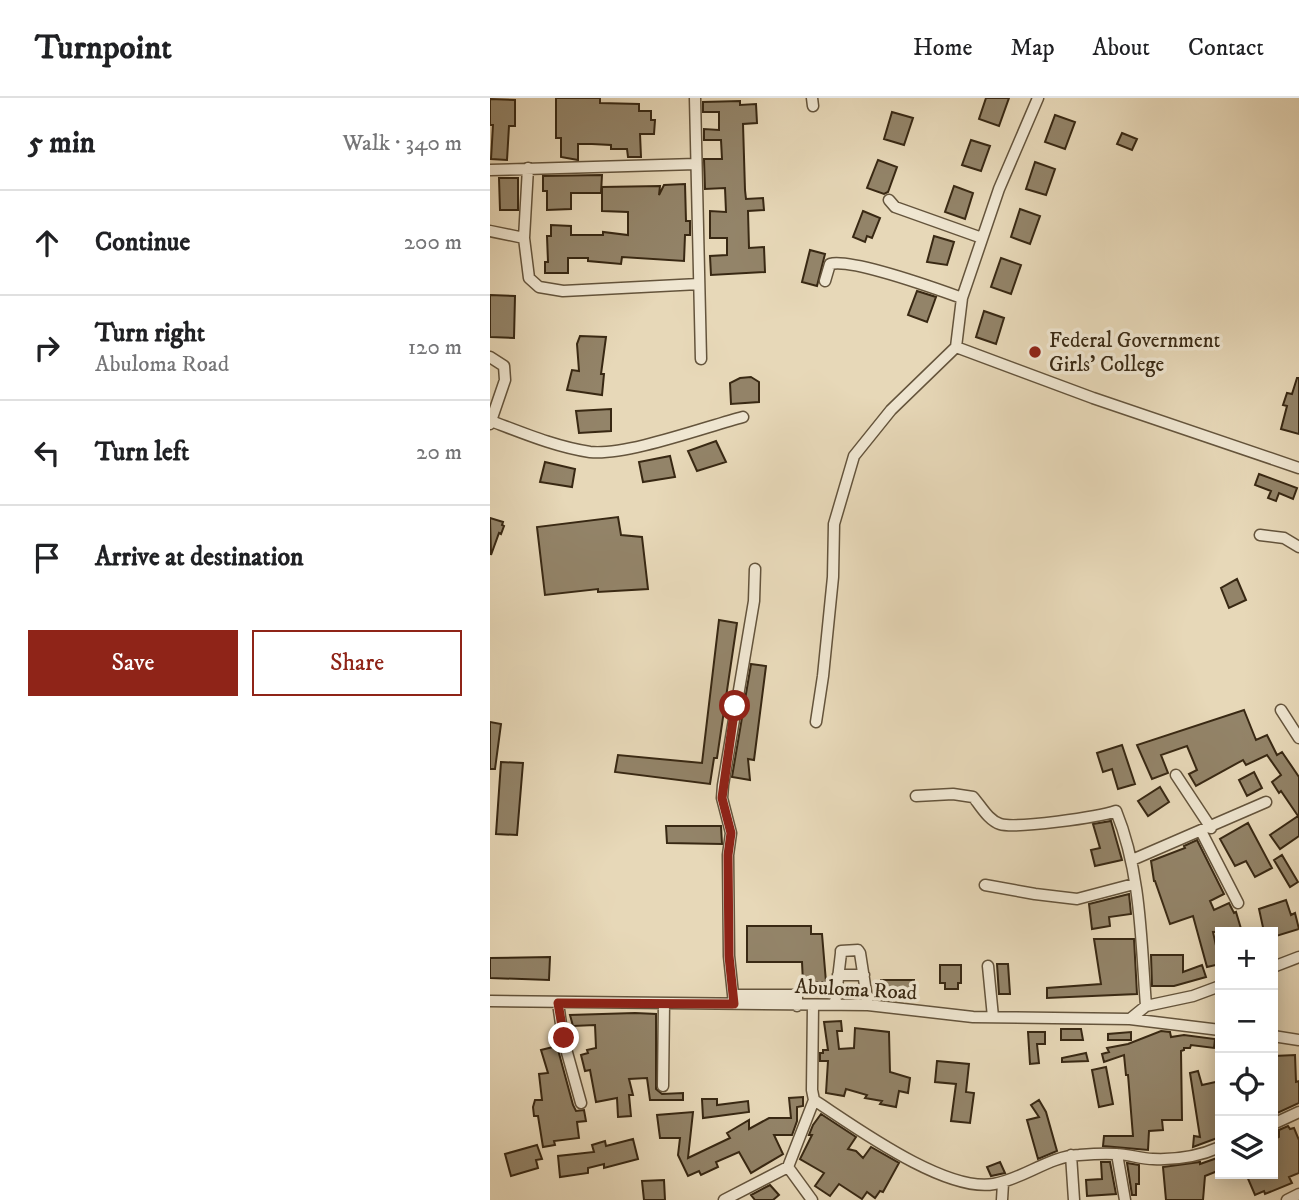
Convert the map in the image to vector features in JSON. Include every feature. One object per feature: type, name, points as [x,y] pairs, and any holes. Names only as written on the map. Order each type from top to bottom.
[{"type":"street","points":[[695,98],[701,359]]},
{"type":"street","points":[[816,722],[833,577],[834,524],[854,456],[891,410],[956,346],[962,298],[999,189],[1038,98]]},
{"type":"street","points":[[490,170],[696,164]]},
{"type":"street","points":[[528,168],[524,238],[529,278],[539,287],[563,290],[699,284]]},
{"type":"street","points":[[890,200],[895,207],[982,238]]},
{"type":"street","points":[[490,231],[524,238]]},
{"type":"street","points":[[825,281],[830,264],[835,262],[857,265],[962,298]]},
{"type":"street","points":[[956,346],[1093,398],[1299,468]]},
{"type":"street","points":[[490,357],[505,366],[505,380],[491,423],[557,445],[593,452],[627,449],[743,417]]},
{"type":"street","points":[[1260,535],[1284,538],[1299,547]]},
{"type":"street","points":[[735,1000],[729,956],[728,855],[731,833],[722,798],[754,601],[755,569]]},
{"type":"street","points":[[1281,709],[1299,738]]},
{"type":"street","points":[[1176,775],[1206,830],[1238,903]]},
{"type":"street","points":[[916,796],[953,794],[973,797],[989,818],[1000,824],[1021,826],[1102,816],[1116,811],[1132,860],[1146,1006]]},
{"type":"street","points":[[1132,860],[1266,802]]},
{"type":"street","points":[[985,885],[1077,899],[1134,884]]},
{"type":"street","points":[[835,1004],[841,951],[847,949],[859,951],[869,1005]]},
{"type":"street","points":[[1278,965],[1299,957]]},
{"type":"street","points":[[988,965],[993,1017]]},
{"type":"street","points":[[838,975],[864,975]]},
{"type":"street","points":[[1130,1019],[1146,1006],[1193,996],[1215,988]]},
{"type":"street","name":"Abuloma Road","points":[[490,1001],[664,1003],[735,1000],[797,1006],[869,1005],[973,1017],[1130,1019],[1215,1029]]},
{"type":"street","points":[[558,1003],[581,1103]]},
{"type":"street","points":[[663,1086],[664,1003]]},
{"type":"street","points":[[724,1200],[788,1167],[814,1100],[813,1005]]},
{"type":"street","points":[[1278,1037],[1299,1040]]},
{"type":"street","points":[[814,1100],[875,1140],[949,1177],[975,1186],[1003,1183],[1071,1155],[1117,1154],[1152,1159],[1202,1155],[1215,1149]]},
{"type":"street","points":[[1278,1122],[1299,1112]]},
{"type":"street","points":[[1117,1154],[1125,1200]]},
{"type":"street","points":[[1071,1155],[1074,1200]]},
{"type":"street","points":[[788,1167],[812,1200]]},
{"type":"street","points":[[1002,1200],[1003,1183]]},
{"type":"street","points":[[1287,1200],[1299,1194]]},
{"type":"building","points":[[556,98],[600,98],[600,103],[639,104],[639,111],[651,111],[651,120],[655,120],[654,134],[640,134],[641,157],[628,157],[627,149],[611,149],[611,145],[578,144],[578,160],[561,157],[561,138],[556,138]]},
{"type":"building","points":[[986,98],[1009,98],[999,126],[979,119]]},
{"type":"building","points":[[490,99],[515,100],[515,126],[509,126],[507,160],[491,159],[493,125],[490,125]]},
{"type":"building","points":[[740,101],[740,105],[756,104],[757,123],[743,124],[745,190],[746,199],[763,198],[764,210],[748,211],[749,248],[764,247],[765,272],[711,275],[710,256],[727,255],[727,238],[710,238],[710,211],[726,212],[725,188],[705,189],[704,159],[722,159],[721,140],[704,140],[704,129],[719,130],[719,112],[703,112],[703,102]]},
{"type":"building","points":[[892,112],[913,118],[904,145],[884,139]]},
{"type":"building","points":[[1055,115],[1075,122],[1065,149],[1045,142]]},
{"type":"building","points":[[1122,133],[1137,139],[1132,150],[1117,144]]},
{"type":"building","points":[[971,140],[990,146],[981,171],[962,165]]},
{"type":"building","points":[[878,160],[897,167],[888,192],[884,194],[867,188]]},
{"type":"building","points":[[1035,162],[1055,169],[1046,195],[1026,189]]},
{"type":"building","points":[[602,175],[601,193],[571,193],[571,209],[547,210],[547,191],[543,191],[543,176]]},
{"type":"building","points":[[499,178],[518,178],[518,210],[500,210]]},
{"type":"building","points":[[685,184],[686,221],[690,221],[690,235],[685,235],[684,261],[622,257],[621,264],[588,261],[588,258],[568,258],[568,273],[545,273],[545,262],[548,262],[547,236],[551,236],[551,225],[571,226],[571,235],[603,235],[603,232],[628,235],[628,212],[602,211],[602,187],[660,186],[659,195],[664,185]]},
{"type":"building","points":[[954,186],[973,193],[965,219],[945,212]]},
{"type":"building","points":[[1020,209],[1040,216],[1030,244],[1011,237]]},
{"type":"building","points":[[863,211],[880,218],[872,238],[867,236],[865,242],[853,237]]},
{"type":"building","points":[[934,236],[954,242],[947,265],[927,262]]},
{"type":"building","points":[[810,250],[825,254],[817,286],[802,282]]},
{"type":"building","points":[[1001,258],[1021,265],[1011,294],[991,287]]},
{"type":"building","points":[[917,291],[936,297],[927,322],[908,315]]},
{"type":"building","points":[[490,295],[515,296],[514,338],[490,337]]},
{"type":"building","points":[[984,311],[1004,318],[996,344],[976,337]]},
{"type":"building","points":[[580,336],[606,337],[601,374],[604,374],[602,395],[567,390],[572,370],[579,371],[577,344]]},
{"type":"building","points":[[751,377],[759,382],[759,402],[731,404],[730,383]]},
{"type":"building","points":[[1297,378],[1299,434],[1281,429],[1287,406],[1283,405],[1287,393],[1292,394]]},
{"type":"building","points":[[611,409],[611,431],[579,433],[576,411]]},
{"type":"building","points":[[716,441],[726,462],[697,471],[688,451]]},
{"type":"building","points":[[670,456],[675,477],[643,482],[639,462]]},
{"type":"building","points":[[545,462],[575,469],[572,487],[540,482]]},
{"type":"building","points":[[1259,474],[1297,488],[1293,499],[1279,493],[1276,501],[1268,498],[1271,491],[1255,485]]},
{"type":"building","points":[[618,517],[621,535],[642,537],[648,589],[598,592],[598,589],[545,595],[537,527]]},
{"type":"building","points":[[490,518],[503,522],[504,526],[491,555]]},
{"type":"building","points":[[1237,579],[1246,600],[1229,608],[1221,588]]},
{"type":"building","points":[[719,620],[737,623],[717,758],[714,758],[710,784],[615,772],[618,755],[702,763]]},
{"type":"building","points":[[751,664],[766,666],[754,760],[748,759],[750,780],[732,777]]},
{"type":"building","points":[[1244,710],[1256,740],[1267,735],[1277,755],[1282,752],[1299,777],[1299,836],[1280,849],[1270,835],[1298,816],[1272,782],[1281,775],[1267,755],[1246,765],[1243,760],[1196,786],[1189,774],[1197,770],[1187,746],[1161,755],[1168,773],[1152,779],[1137,745]]},
{"type":"building","points":[[490,722],[501,724],[495,769],[490,769]]},
{"type":"building","points":[[1122,745],[1135,784],[1118,789],[1112,769],[1103,772],[1097,753]]},
{"type":"building","points":[[501,762],[523,763],[517,835],[496,834]]},
{"type":"building","points":[[1254,772],[1262,788],[1247,796],[1239,780]]},
{"type":"building","points":[[1160,787],[1169,802],[1148,816],[1138,801]]},
{"type":"building","points":[[1111,821],[1122,860],[1095,866],[1091,850],[1100,848],[1093,824]]},
{"type":"building","points":[[1248,823],[1272,868],[1255,877],[1246,861],[1235,866],[1220,839]]},
{"type":"building","points":[[666,826],[721,826],[722,844],[667,843]]},
{"type":"building","points":[[1197,840],[1224,894],[1210,901],[1214,910],[1229,903],[1234,913],[1236,912],[1240,927],[1215,927],[1215,965],[1207,967],[1193,916],[1170,924],[1154,881],[1151,861],[1185,848],[1184,846]]},
{"type":"building","points":[[1282,855],[1298,882],[1290,887],[1274,860]]},
{"type":"building","points":[[1129,894],[1131,914],[1109,917],[1110,926],[1092,929],[1089,904]]},
{"type":"building","points":[[1286,900],[1291,915],[1295,913],[1299,929],[1278,935],[1278,927],[1263,927],[1259,909]]},
{"type":"building","points":[[747,926],[811,926],[811,934],[822,934],[826,982],[803,983],[802,962],[747,962]]},
{"type":"building","points":[[1094,939],[1134,939],[1137,994],[1047,998],[1047,988],[1101,984]]},
{"type":"building","points":[[1151,955],[1183,955],[1183,972],[1202,965],[1206,977],[1174,986],[1152,986]]},
{"type":"building","points":[[550,957],[549,980],[490,978],[490,958]]},
{"type":"building","points":[[997,964],[1008,964],[1010,994],[999,994]]},
{"type":"building","points":[[940,965],[961,965],[961,983],[958,983],[958,989],[945,989],[945,983],[940,983]]},
{"type":"building","points":[[881,980],[914,980],[914,989],[881,989]]},
{"type":"building","points":[[656,1014],[656,1089],[662,1094],[683,1093],[683,1100],[650,1100],[647,1078],[629,1079],[633,1095],[629,1095],[631,1116],[618,1117],[617,1098],[596,1102],[590,1070],[585,1071],[581,1055],[596,1048],[595,1025],[573,1026],[570,1015]]},
{"type":"building","points":[[841,1021],[842,1031],[837,1031],[839,1049],[854,1048],[855,1028],[889,1032],[890,1072],[910,1078],[908,1093],[899,1091],[896,1107],[880,1104],[882,1101],[865,1098],[867,1095],[846,1089],[844,1096],[826,1093],[828,1061],[820,1061],[820,1053],[828,1050],[824,1022]]},
{"type":"building","points":[[1061,1029],[1081,1029],[1083,1040],[1061,1040]]},
{"type":"building","points":[[1161,1031],[1170,1032],[1171,1037],[1184,1035],[1215,1039],[1214,1048],[1191,1045],[1181,1051],[1182,1120],[1162,1120],[1163,1130],[1149,1131],[1148,1150],[1103,1146],[1104,1136],[1133,1136],[1124,1055],[1104,1062],[1102,1054],[1109,1052],[1107,1048],[1128,1044]]},
{"type":"building","points":[[1028,1032],[1045,1032],[1045,1044],[1037,1044],[1039,1063],[1030,1064]]},
{"type":"building","points":[[1131,1032],[1131,1040],[1108,1040],[1108,1034]]},
{"type":"building","points":[[557,1046],[573,1105],[576,1111],[584,1110],[586,1121],[577,1122],[579,1138],[554,1141],[555,1145],[543,1147],[538,1116],[534,1116],[533,1107],[535,1100],[542,1100],[539,1074],[548,1073],[541,1050]]},
{"type":"building","points":[[1086,1053],[1088,1061],[1062,1062],[1062,1058]]},
{"type":"building","points":[[1295,1055],[1299,1103],[1278,1113],[1278,1056]]},
{"type":"building","points":[[937,1061],[969,1064],[966,1092],[974,1093],[970,1123],[951,1121],[956,1084],[935,1082]]},
{"type":"building","points":[[1106,1067],[1113,1104],[1099,1107],[1092,1070]]},
{"type":"building","points":[[1198,1071],[1202,1085],[1215,1082],[1215,1139],[1193,1147],[1194,1136],[1200,1137],[1190,1073]]},
{"type":"building","points":[[803,1097],[803,1106],[797,1107],[797,1121],[792,1135],[774,1135],[783,1154],[751,1173],[739,1152],[716,1162],[718,1167],[701,1175],[699,1171],[688,1176],[678,1155],[680,1138],[660,1138],[657,1115],[693,1112],[688,1158],[730,1138],[727,1133],[749,1120],[749,1129],[769,1118],[791,1118],[789,1098]]},
{"type":"building","points":[[702,1099],[717,1099],[717,1105],[748,1101],[749,1112],[703,1118]]},
{"type":"building","points":[[1039,1100],[1046,1112],[1057,1151],[1038,1159],[1027,1120],[1039,1117],[1031,1105]]},
{"type":"building","points":[[821,1114],[856,1137],[848,1149],[856,1151],[863,1158],[871,1147],[899,1163],[883,1192],[880,1191],[875,1198],[867,1192],[862,1199],[839,1184],[830,1196],[815,1186],[824,1173],[800,1159],[812,1135],[809,1135],[813,1125]]},
{"type":"building","points":[[1288,1126],[1290,1129],[1294,1128],[1299,1140],[1299,1173],[1289,1177],[1292,1183],[1265,1194],[1264,1191],[1255,1195],[1248,1179],[1278,1179],[1279,1130]]},
{"type":"building","points":[[633,1139],[638,1159],[604,1168],[604,1164],[588,1168],[588,1173],[560,1177],[558,1156],[594,1152],[592,1145],[605,1141],[606,1146]]},
{"type":"building","points":[[537,1145],[542,1159],[536,1160],[538,1168],[511,1176],[505,1154]]},
{"type":"building","points":[[1215,1159],[1215,1172],[1205,1176],[1203,1200],[1166,1200],[1163,1167],[1200,1164]]},
{"type":"building","points":[[1000,1162],[1005,1173],[991,1176],[987,1167]]},
{"type":"building","points":[[1101,1162],[1110,1162],[1116,1194],[1087,1196],[1086,1180],[1102,1179]]},
{"type":"building","points":[[1127,1163],[1139,1165],[1136,1195],[1132,1195]]},
{"type":"building","points":[[664,1180],[665,1200],[644,1200],[642,1181]]},
{"type":"building","points":[[770,1185],[779,1195],[773,1200],[755,1200],[751,1195]]},
{"type":"place","name":"Federal Government Girls' College","points":[[1035,352]]},
{"type":"route","points":[[564,1038],[558,1003],[734,1004],[729,956],[728,855],[731,833],[722,798],[735,706]]}]
